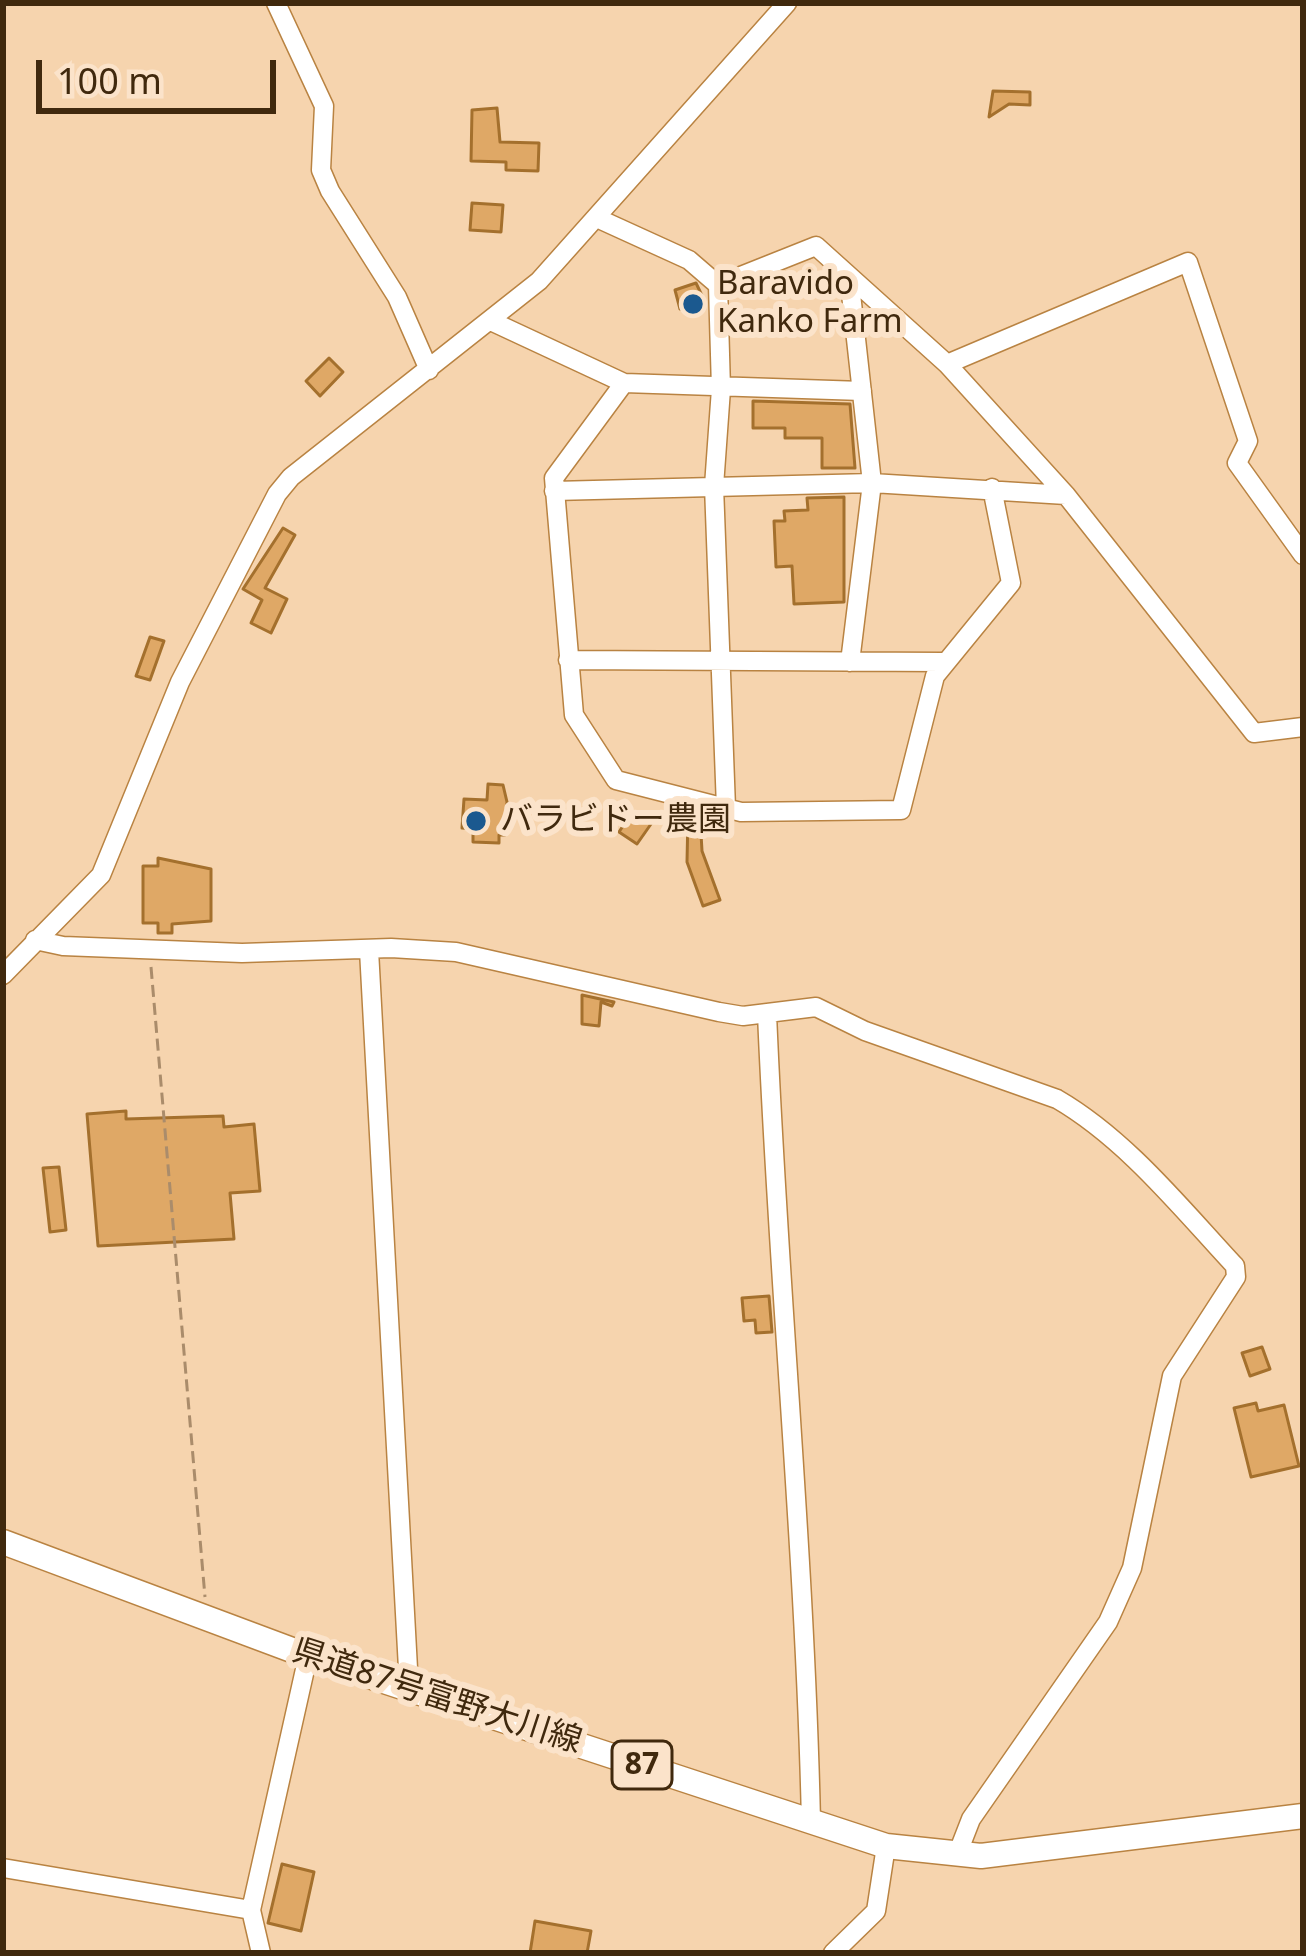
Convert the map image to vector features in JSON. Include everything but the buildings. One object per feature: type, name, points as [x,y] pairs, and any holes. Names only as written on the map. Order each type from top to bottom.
[{"type":"main road","name":"県道87号富野大川線","points":[[3,1542],[308,1656],[886,1846],[957,1856],[1303,1816]]},
{"type":"street","points":[[276,3],[324,106],[321,170],[397,297],[429,370]]},
{"type":"street","points":[[3,975],[101,875],[180,682],[277,494],[291,477],[493,322],[599,220],[787,3]]},
{"type":"street","points":[[599,220],[689,260],[718,285],[721,389],[714,486],[726,808]]},
{"type":"street","points":[[718,285],[816,246],[946,364],[1066,496],[1254,733],[1303,727]]},
{"type":"street","points":[[946,364],[1188,262],[1248,442],[1238,464],[1303,555]]},
{"type":"street","points":[[849,276],[872,482],[850,662]]},
{"type":"street","points":[[493,322],[624,383],[862,392]]},
{"type":"street","points":[[624,383],[554,478],[574,715],[616,780],[741,812],[901,810],[942,662],[1011,583],[992,488]]},
{"type":"street","points":[[554,491],[872,482],[1066,496]]},
{"type":"street","points":[[568,660],[942,662]]},
{"type":"street","points":[[35,940],[63,946],[242,953],[456,952],[719,1012],[816,1007],[865,1031],[1057,1099],[1082,1114],[1162,1188],[1234,1266],[1236,1277],[1172,1376],[1132,1568],[1108,1622],[971,1819],[957,1856]]},
{"type":"street","points":[[369,950],[409,1687]]},
{"type":"street","points":[[767,1013],[776,1221],[807,1637],[811,1822]]},
{"type":"street","points":[[261,1953],[251,1910],[308,1656]]},
{"type":"street","points":[[833,1953],[876,1911],[886,1846]]},
{"type":"street","points":[[3,1868],[251,1910]]},
{"type":"path","points":[[149,947],[207,1617]]},
{"type":"place","name":"Baravido Kanko Farm","points":[[693,304]]},
{"type":"place","name":"バラビドー農園","points":[[476,821]]}]
